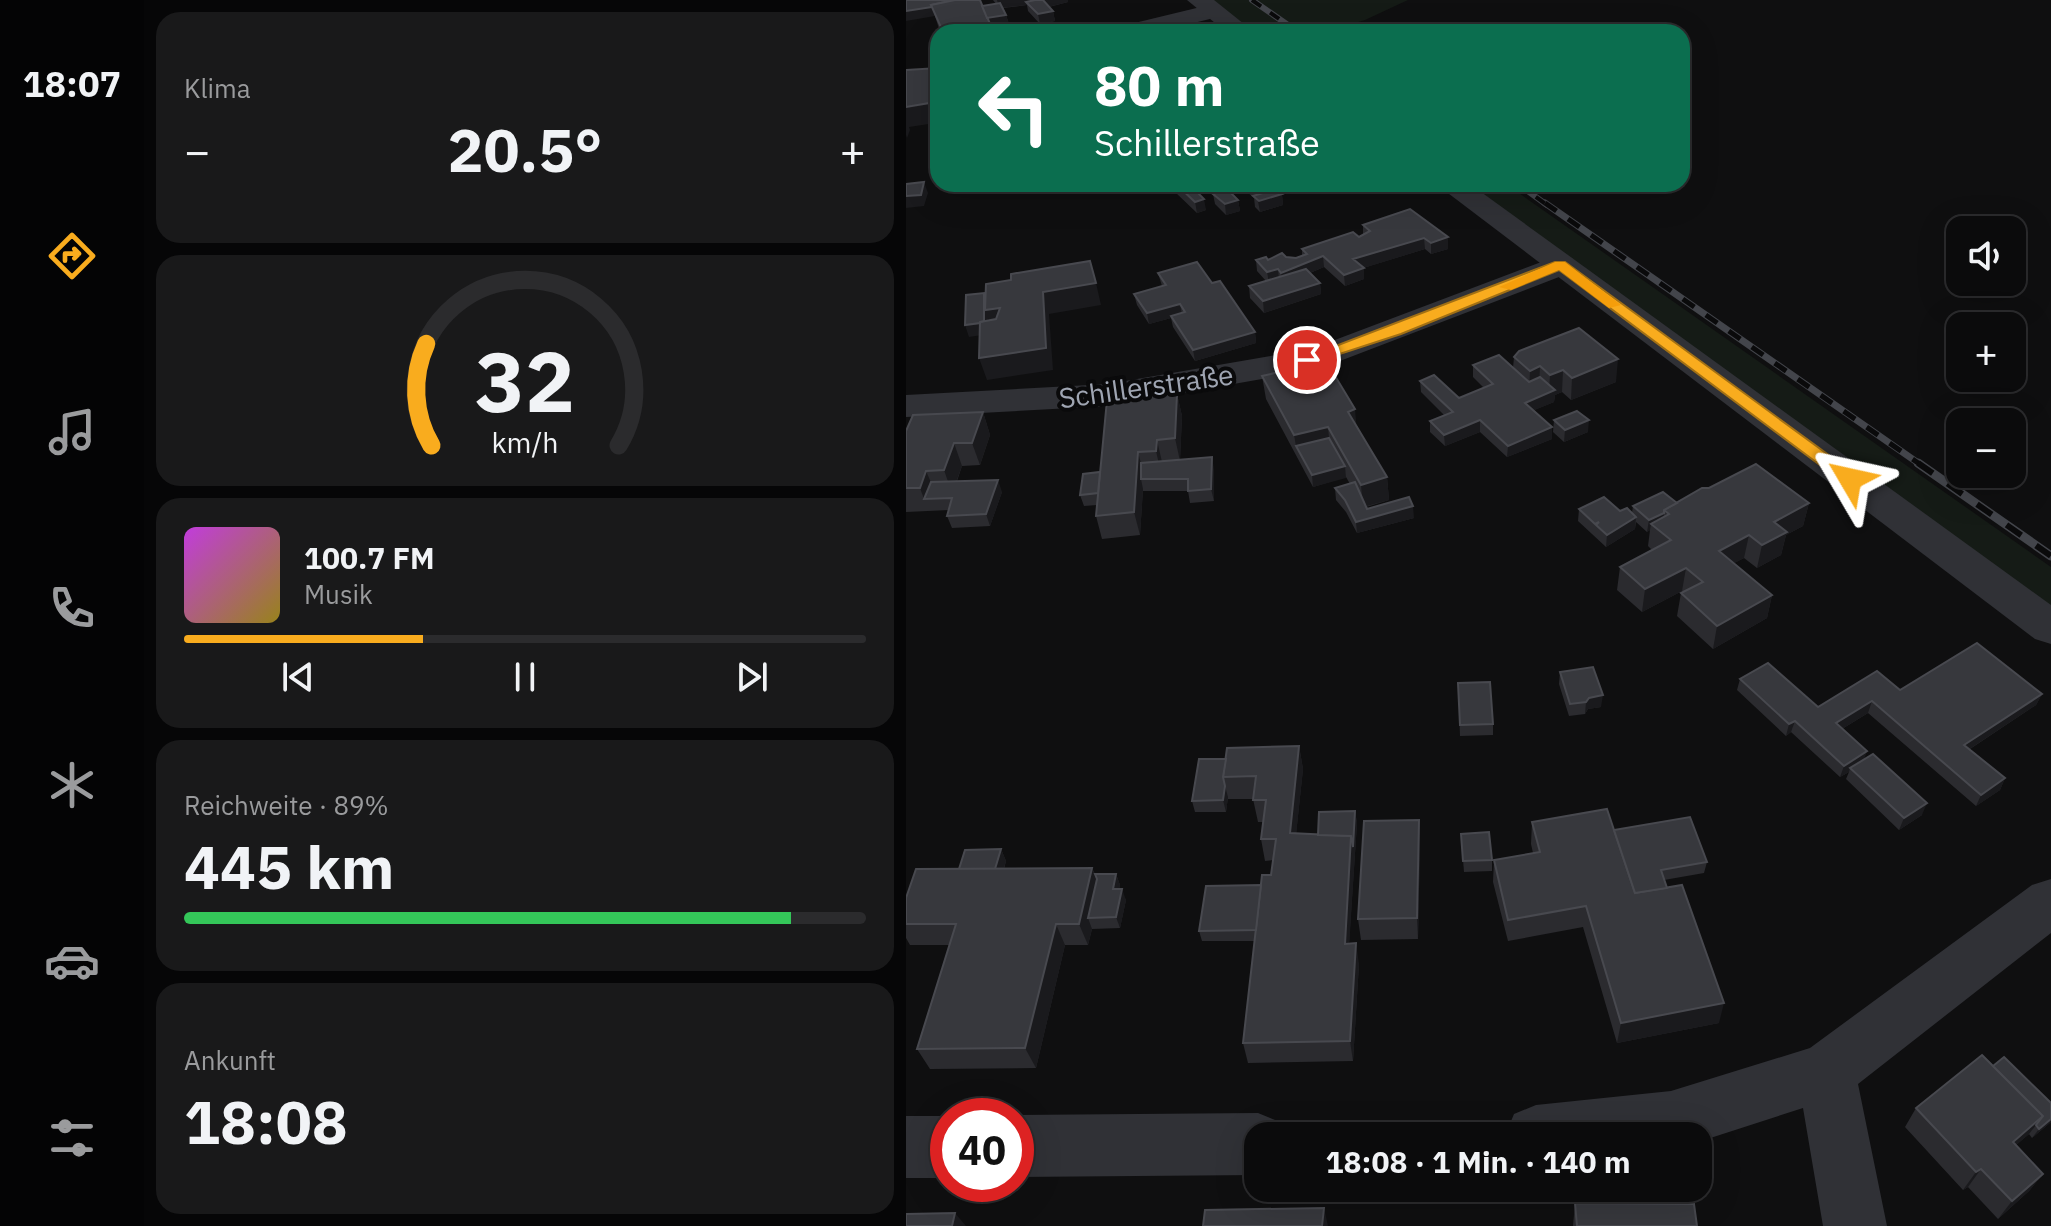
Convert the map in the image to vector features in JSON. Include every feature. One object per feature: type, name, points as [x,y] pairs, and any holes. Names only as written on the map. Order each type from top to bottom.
[{"type":"street","points":[[1151,24],[1206,6],[1231,24]]},
{"type":"street","points":[[1462,192],[2051,628]]},
{"type":"street","name":"Schillerstraße","points":[[906,406],[1108,395],[1319,358],[1560,265]]},
{"type":"street","points":[[1662,1122],[1826,1072],[2051,902]]},
{"type":"street","points":[[1826,1072],[1855,1226]]},
{"type":"street","points":[[1034,1146],[1244,1144]]},
{"type":"street","points":[[906,1147],[930,1147]]},
{"type":"shaded area","points":[[1205,0],[1408,0],[1352,24],[1238,24]]},
{"type":"shaded area","points":[[1471,192],[1517,192],[2051,567],[2051,614]]},
{"type":"building","points":[[906,0],[955,0],[906,11]]},
{"type":"building","points":[[955,0],[980,0],[990,24],[939,24],[931,5]]},
{"type":"building","points":[[1043,0],[1053,11],[1038,14],[1026,2]]},
{"type":"building","points":[[1000,3],[1006,15],[987,18],[982,6]]},
{"type":"building","points":[[930,68],[929,103],[906,107],[906,70]]},
{"type":"building","points":[[924,182],[921,195],[906,196],[906,184]]},
{"type":"building","points":[[1184,192],[1197,192],[1204,199],[1195,202]]},
{"type":"building","points":[[1230,192],[1238,200],[1225,204],[1213,194]]},
{"type":"building","points":[[1266,192],[1282,194],[1259,201],[1253,196]]},
{"type":"building","points":[[1410,209],[1448,237],[1431,243],[1424,238],[1353,259],[1364,268],[1344,275],[1323,256],[1281,273],[1278,269],[1267,272],[1256,260],[1266,257],[1268,260],[1282,253],[1286,257],[1296,258],[1307,254],[1302,249],[1353,232],[1359,237],[1370,231],[1363,225]]},
{"type":"building","points":[[1090,261],[1096,283],[1043,292],[1046,348],[979,358],[980,322],[996,319],[1000,308],[985,310],[986,284],[1011,280],[1011,274]]},
{"type":"building","points":[[1197,262],[1212,283],[1220,281],[1255,332],[1193,350],[1171,316],[1185,312],[1180,304],[1147,313],[1134,294],[1166,285],[1158,273]]},
{"type":"building","points":[[1306,269],[1320,283],[1263,301],[1249,286]]},
{"type":"building","points":[[984,293],[984,321],[965,325],[966,295]]},
{"type":"building","points":[[1579,328],[1618,359],[1572,378],[1563,370],[1550,375],[1540,366],[1530,371],[1514,357],[1519,351]]},
{"type":"building","points":[[1499,355],[1529,382],[1540,377],[1555,390],[1525,403],[1552,427],[1508,446],[1480,420],[1444,435],[1430,421],[1453,412],[1420,381],[1434,375],[1459,398],[1493,384],[1473,365]]},
{"type":"building","points":[[1326,361],[1355,409],[1348,412],[1387,477],[1361,485],[1328,427],[1294,435],[1262,376]]},
{"type":"building","points":[[1177,394],[1175,438],[1157,440],[1156,451],[1138,452],[1134,512],[1096,516],[1107,400]]},
{"type":"building","points":[[1577,411],[1589,420],[1565,430],[1554,420]]},
{"type":"building","points":[[983,412],[972,443],[954,443],[944,470],[926,471],[920,488],[906,488],[906,431],[913,415]]},
{"type":"building","points":[[1329,438],[1345,466],[1312,475],[1296,446]]},
{"type":"building","points":[[1212,457],[1211,489],[1188,491],[1188,479],[1141,479],[1141,463]]},
{"type":"building","points":[[1756,464],[1809,503],[1774,522],[1787,532],[1762,545],[1749,535],[1719,551],[1772,595],[1717,626],[1681,593],[1703,582],[1686,568],[1645,589],[1620,567],[1671,540],[1651,524],[1669,514],[1664,510],[1702,488],[1709,488]]},
{"type":"building","points":[[1100,472],[1098,493],[1080,495],[1083,474]]},
{"type":"building","points":[[998,480],[986,514],[947,516],[952,498],[924,499],[931,482]]},
{"type":"building","points":[[1355,482],[1367,509],[1409,497],[1413,506],[1356,522],[1335,488]]},
{"type":"building","points":[[1663,492],[1677,503],[1649,520],[1633,506]]},
{"type":"building","points":[[1604,497],[1620,511],[1627,508],[1636,517],[1607,535],[1596,525],[1599,522],[1595,524],[1579,509]]},
{"type":"building","points":[[1977,643],[2042,694],[1964,745],[2005,778],[1981,795],[1872,701],[1836,723],[1867,751],[1844,766],[1795,721],[1789,724],[1740,679],[1768,663],[1818,707],[1877,671],[1900,690]]},
{"type":"building","points":[[1593,667],[1603,695],[1570,704],[1560,672]]},
{"type":"building","points":[[1490,682],[1493,724],[1460,725],[1458,683]]},
{"type":"building","points":[[1299,746],[1290,833],[1351,836],[1345,944],[1356,943],[1350,1041],[1243,1043],[1262,875],[1271,875],[1276,839],[1261,839],[1266,800],[1253,800],[1256,776],[1223,777],[1227,748]]},
{"type":"building","points":[[1873,754],[1927,803],[1904,818],[1850,768]]},
{"type":"building","points":[[1199,759],[1226,759],[1223,800],[1192,801]]},
{"type":"building","points":[[1607,809],[1635,893],[1682,885],[1724,1003],[1621,1023],[1586,906],[1508,920],[1494,860],[1540,852],[1532,822]]},
{"type":"building","points":[[1355,811],[1353,847],[1351,836],[1318,835],[1319,812]]},
{"type":"building","points":[[1690,817],[1707,862],[1661,870],[1667,888],[1635,893],[1614,830]]},
{"type":"building","points":[[1419,820],[1417,918],[1358,919],[1364,821]]},
{"type":"building","points":[[1489,832],[1492,860],[1463,861],[1461,834]]},
{"type":"building","points":[[1001,849],[995,869],[959,869],[965,850]]},
{"type":"building","points":[[1092,868],[1079,924],[1056,924],[1025,1048],[917,1049],[956,924],[906,924],[906,898],[916,869]]},
{"type":"building","points":[[1095,874],[1116,874],[1113,889],[1122,889],[1116,917],[1088,918],[1097,879]]},
{"type":"building","points":[[1261,885],[1256,930],[1199,931],[1206,886]]},
{"type":"building","points":[[1982,1055],[2043,1116],[2013,1142],[2043,1174],[2012,1201],[1981,1169],[1976,1172],[1916,1108]]},
{"type":"building","points":[[2004,1057],[2051,1103],[2051,1119],[2039,1129],[2036,1125],[2043,1116],[1993,1066]]},
{"type":"building","points":[[1575,1203],[1694,1204],[1697,1226],[1577,1226]]},
{"type":"building","points":[[1324,1208],[1322,1226],[1203,1226],[1205,1210]]},
{"type":"building","points":[[955,1213],[952,1226],[906,1226],[906,1214]]},
{"type":"railway","points":[[1252,0],[1286,24]]},
{"type":"railway","points":[[1529,192],[1547,205]]},
{"type":"railway","points":[[1545,203],[1921,465]]},
{"type":"railway","points":[[1918,463],[2051,556]]},
{"type":"slow traffic","points":[[1506,287],[1560,265],[1614,305]]},
{"type":"route","points":[[1307,360],[1396,331],[1560,265],[1850,479]]}]
